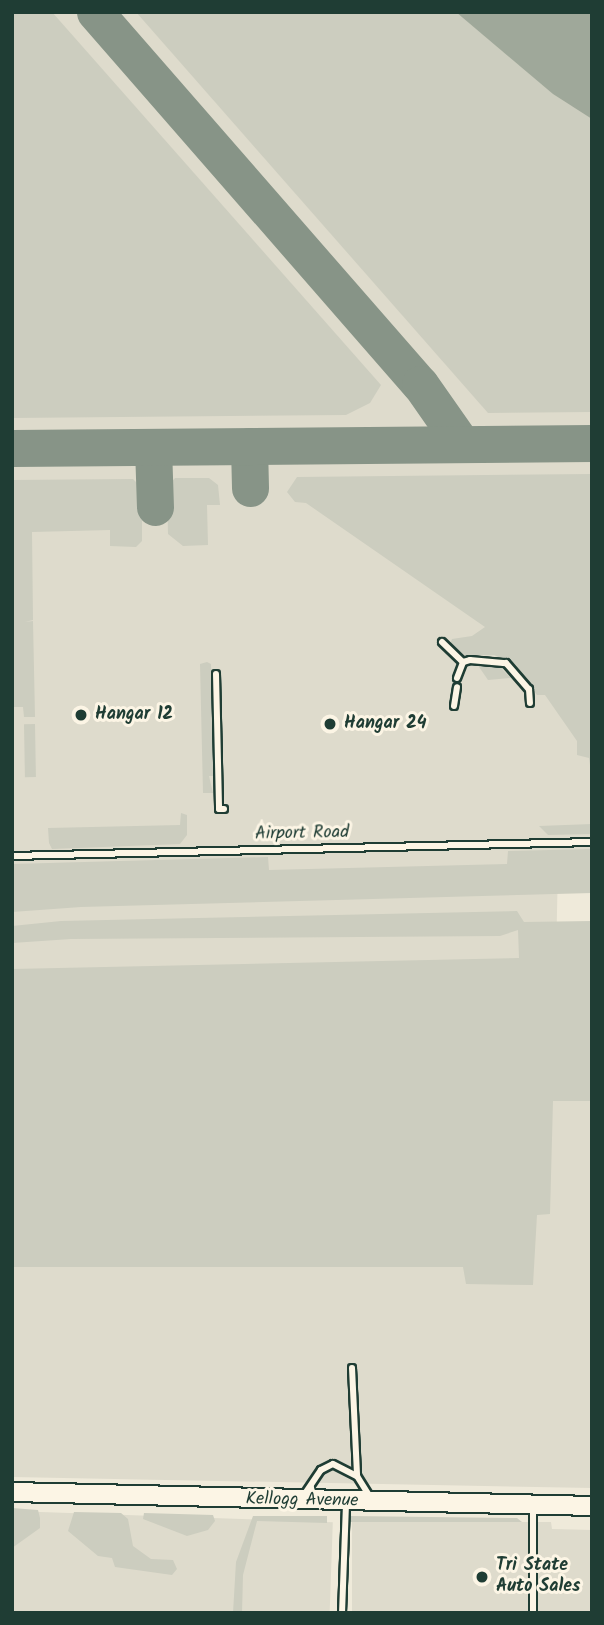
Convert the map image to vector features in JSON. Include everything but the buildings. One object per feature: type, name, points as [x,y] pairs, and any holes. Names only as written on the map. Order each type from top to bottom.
[{"type":"main road","name":"Kellogg Avenue","points":[[12,1492],[592,1506]]},
{"type":"lane","points":[[442,642],[463,662],[506,663],[529,688],[530,703]]},
{"type":"lane","points":[[457,678],[463,662]]},
{"type":"lane","points":[[216,674],[219,809],[224,809]]},
{"type":"lane","points":[[454,706],[457,687]]},
{"type":"lane","name":"Airport Road","points":[[12,856],[592,842]]},
{"type":"lane","points":[[352,1368],[357,1476]]},
{"type":"lane","points":[[300,1501],[321,1470],[333,1464],[357,1476],[374,1502]]},
{"type":"lane","points":[[342,1613],[346,1502]]},
{"type":"lane","points":[[533,1505],[533,1613]]},
{"type":"shaded area","points":[[12,12],[592,12],[592,864],[558,865],[553,1100],[592,1101],[592,1488],[12,1477]]},
{"type":"shaded area","points":[[12,12],[52,12],[381,385],[370,403],[346,415],[12,418]]},
{"type":"shaded area","points":[[136,12],[592,12],[592,412],[488,413]]},
{"type":"shaded area","points":[[456,12],[592,12],[592,119],[553,94]]},
{"type":"shaded area","points":[[592,474],[592,780],[589,758],[577,755],[577,741],[545,695],[537,695],[516,665],[494,655],[465,655],[450,644],[452,639],[472,636],[485,627],[306,503],[295,502],[287,492],[297,477]]},
{"type":"shaded area","points":[[175,478],[209,478],[218,485],[220,505],[207,505],[208,545],[183,546],[168,534],[167,487]]},
{"type":"shaded area","points":[[133,479],[142,488],[142,541],[136,547],[110,546],[110,530],[32,532],[33,620],[25,622],[33,621],[35,717],[24,717],[23,707],[13,707],[12,480]]},
{"type":"shaded area","points":[[200,664],[211,664],[214,776],[209,776],[213,793],[203,793]]},
{"type":"shaded area","points":[[477,664],[499,666],[511,678],[488,680]]},
{"type":"shaded area","points":[[24,724],[35,724],[36,777],[25,777]]},
{"type":"shaded area","points":[[181,813],[187,815],[187,835],[180,844],[52,849],[49,843],[48,828],[180,825]]},
{"type":"shaded area","points":[[592,824],[592,834],[548,835],[539,826]]},
{"type":"shaded area","points":[[592,849],[592,893],[81,907],[12,912],[12,864],[268,857],[269,870],[507,864],[508,851]]},
{"type":"shaded area","points":[[517,911],[524,922],[592,921],[592,1101],[553,1101],[550,1214],[537,1215],[533,1285],[466,1284],[463,1267],[12,1267],[12,969],[519,958],[518,930],[500,936],[71,939],[12,943],[12,926],[61,921]]},
{"type":"shaded area","points":[[12,1508],[38,1510],[40,1528],[12,1548]]},
{"type":"shaded area","points":[[12,1511],[333,1522],[330,1613],[12,1613]]},
{"type":"shaded area","points":[[74,1512],[121,1513],[128,1519],[133,1546],[151,1559],[173,1560],[177,1569],[172,1575],[115,1567],[112,1558],[98,1556],[68,1531]]},
{"type":"shaded area","points":[[144,1513],[213,1515],[215,1521],[208,1530],[187,1536],[143,1519]]},
{"type":"shaded area","points":[[253,1516],[327,1516],[327,1523],[257,1521],[243,1575],[242,1613],[233,1613],[236,1562]]},
{"type":"shaded area","points":[[351,1516],[517,1518],[522,1522],[349,1522]]},
{"type":"shaded area","points":[[352,1522],[551,1522],[552,1529],[592,1530],[592,1613],[352,1613]]},
{"type":"taxiway","points":[[95,12],[420,384],[462,444]]},
{"type":"taxiway","points":[[12,448],[592,443]]},
{"type":"taxiway","points":[[249,446],[250,488]]},
{"type":"taxiway","points":[[153,447],[155,507]]},
{"type":"place","name":"Hangar 12","points":[[81,715]]},
{"type":"place","name":"Hangar 24","points":[[330,724]]},
{"type":"place","name":"Tri State Auto Sales","points":[[482,1577]]}]
